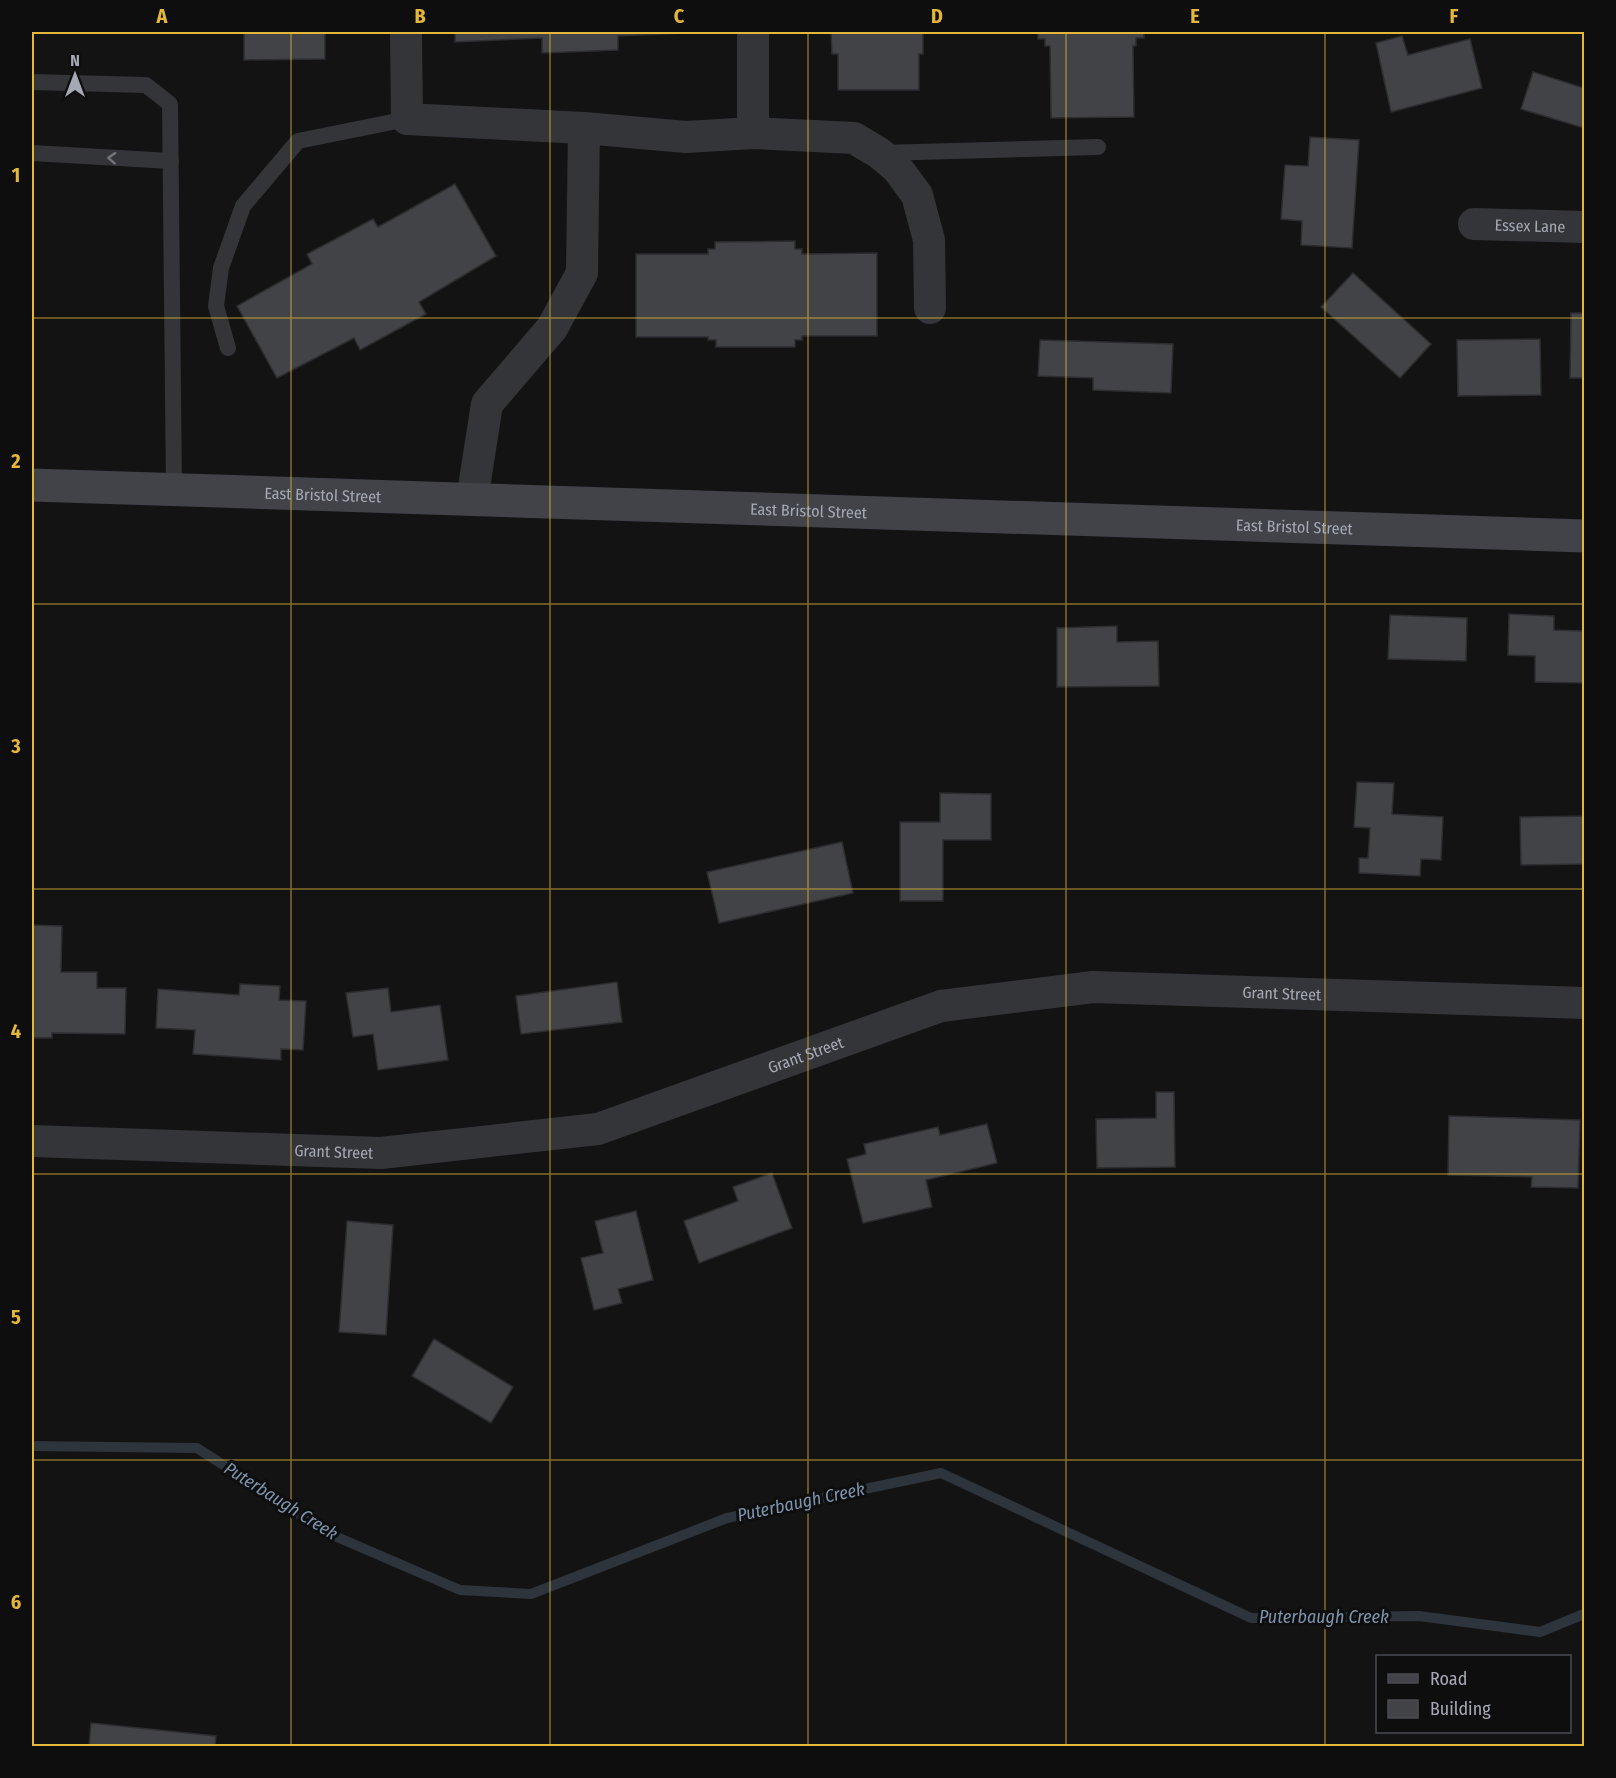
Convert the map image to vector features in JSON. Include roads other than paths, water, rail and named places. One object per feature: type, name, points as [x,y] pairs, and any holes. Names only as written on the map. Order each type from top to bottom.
[{"type":"main road","name":"East Bristol Street","points":[[32,485],[1584,536]]},
{"type":"street","points":[[406,32],[407,119],[584,128],[686,137],[753,133],[854,138],[879,153],[897,168],[916,195],[928,240],[930,308]]},
{"type":"street","points":[[753,32],[753,133]]},
{"type":"street","points":[[472,500],[487,404],[552,328],[582,273],[584,128]]},
{"type":"street","name":"Essex Lane","points":[[1474,224],[1584,227]]},
{"type":"street","name":"Grant Street","points":[[32,1141],[381,1153],[598,1129],[941,1006],[1093,987],[1584,1004]]},
{"type":"lane","points":[[32,82],[146,85],[171,104],[174,489]]},
{"type":"lane","points":[[228,348],[216,306],[221,268],[243,206],[298,141],[407,119]]},
{"type":"lane","points":[[879,153],[1098,147]]},
{"type":"lane","points":[[32,153],[171,161]]},
{"type":"waterway","name":"Puterbaugh Creek","points":[[32,1446],[197,1448],[330,1534],[460,1590],[531,1594],[727,1518],[941,1473],[1251,1618],[1419,1616],[1540,1632],[1584,1614]]}]
